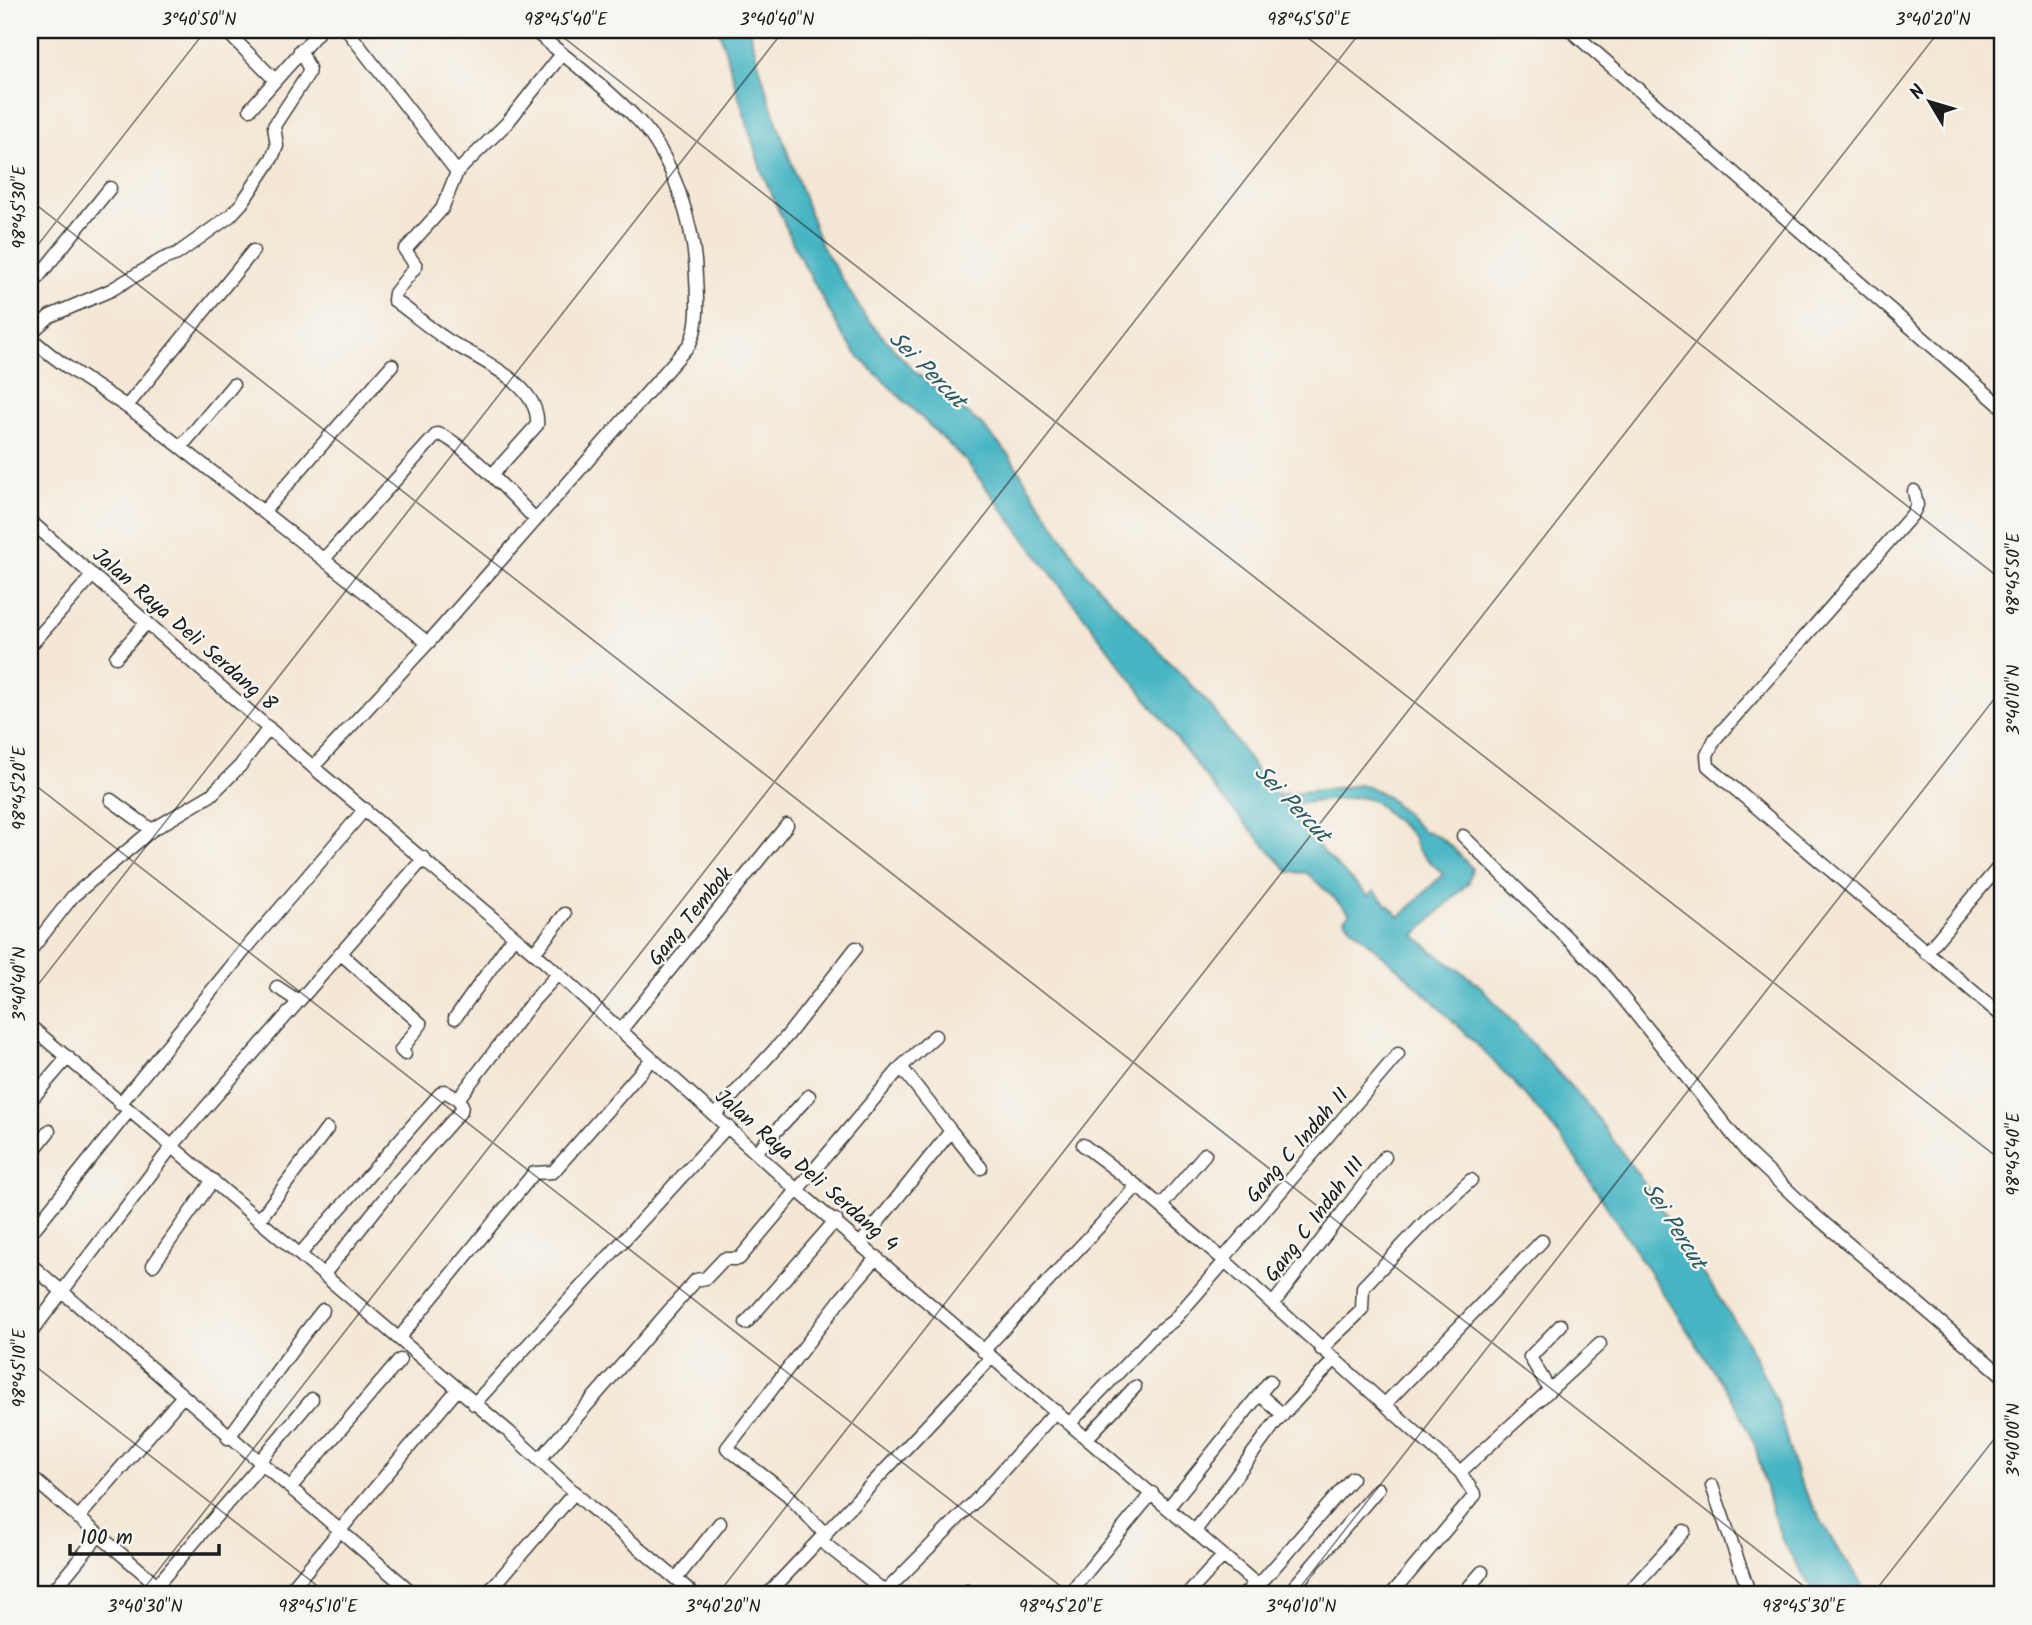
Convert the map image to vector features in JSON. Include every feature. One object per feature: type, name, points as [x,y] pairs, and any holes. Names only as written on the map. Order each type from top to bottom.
[{"type":"street","points":[[225,30],[275,80]]},
{"type":"street","points":[[250,109],[320,30]]},
{"type":"street","points":[[347,30],[457,172]]},
{"type":"street","points":[[316,769],[689,345],[696,320],[696,267],[685,209],[668,168],[638,120],[533,30]]},
{"type":"street","points":[[1570,30],[2002,407]]},
{"type":"street","points":[[300,50],[309,71],[274,127],[276,146],[272,158],[242,203],[177,254],[163,259],[111,289],[50,316],[30,335],[50,355],[127,406],[264,511],[428,643]]},
{"type":"street","points":[[492,475],[537,425],[537,414],[531,403],[487,360],[446,340],[394,300],[395,293],[416,266],[405,250],[442,209],[457,172],[507,123],[562,54]]},
{"type":"street","points":[[31,282],[110,188]]},
{"type":"street","points":[[127,406],[253,251]]},
{"type":"street","points":[[264,511],[392,365]]},
{"type":"street","points":[[181,447],[233,386]]},
{"type":"street","points":[[324,559],[437,434],[449,437],[492,475],[535,519]]},
{"type":"street","points":[[1914,491],[1917,505],[1912,515],[1715,739],[1707,755],[1708,766],[2002,1016]]},
{"type":"street","name":"Jalan Raya Deli Serdang 8","points":[[30,521],[316,769]]},
{"type":"street","points":[[30,646],[93,575]]},
{"type":"street","points":[[116,657],[147,622]]},
{"type":"street","points":[[30,951],[73,897],[152,830],[211,795],[240,766],[269,728]]},
{"type":"street","name":"Jalan Raya Deli Serdang 4","points":[[316,769],[534,953],[757,1151],[798,1191],[836,1220],[987,1355],[1088,1437],[1269,1595]]},
{"type":"street","points":[[111,800],[152,830]]},
{"type":"street","points":[[30,1234],[243,952],[365,809]]},
{"type":"street","name":"Gang Tembok","points":[[621,1030],[787,825]]},
{"type":"street","points":[[1463,836],[1602,972],[1746,1151],[1811,1212],[2002,1375]]},
{"type":"street","points":[[30,1334],[173,1145],[424,858]]},
{"type":"street","points":[[1926,953],[2002,863]]},
{"type":"street","points":[[534,953],[565,914]]},
{"type":"street","points":[[455,1018],[514,936]]},
{"type":"street","points":[[715,1115],[787,1035],[856,948]]},
{"type":"street","points":[[340,953],[421,1024],[401,1050],[405,1054]]},
{"type":"street","points":[[458,1099],[526,1009],[558,974]]},
{"type":"street","points":[[277,986],[298,1001]]},
{"type":"street","points":[[30,1026],[399,1338],[695,1595]]},
{"type":"street","points":[[540,1459],[696,1280],[706,1278],[723,1260],[739,1259],[901,1066],[935,1036]]},
{"type":"street","name":"Gang C Indah II","points":[[1070,1423],[1154,1334],[1173,1321],[1398,1054]]},
{"type":"street","points":[[30,1101],[68,1057]]},
{"type":"street","points":[[399,1338],[534,1173],[553,1172],[652,1059]]},
{"type":"street","points":[[901,1066],[981,1168]]},
{"type":"street","points":[[300,1254],[440,1094],[444,1091],[458,1099],[462,1105],[461,1111],[396,1184],[324,1275]]},
{"type":"street","points":[[757,1151],[809,1096]]},
{"type":"street","points":[[474,1404],[728,1126]]},
{"type":"street","points":[[259,1220],[327,1129]]},
{"type":"street","points":[[30,1155],[49,1131]]},
{"type":"street","points":[[862,1243],[951,1131]]},
{"type":"street","points":[[1083,1145],[1137,1186],[1224,1260],[1460,1472],[1475,1495],[1391,1595]]},
{"type":"street","points":[[1161,1206],[1205,1154]]},
{"type":"street","name":"Gang C Indah III","points":[[1273,1304],[1385,1157]]},
{"type":"street","points":[[153,1265],[213,1180]]},
{"type":"street","points":[[1321,1349],[1364,1308],[1363,1287],[1427,1220],[1471,1180]]},
{"type":"street","points":[[767,1595],[823,1537],[1137,1186]]},
{"type":"street","points":[[746,1323],[836,1220]]},
{"type":"street","points":[[1386,1403],[1542,1241]]},
{"type":"street","points":[[877,1257],[841,1299],[727,1448],[788,1495],[823,1537],[885,1594],[978,1498],[1056,1411]]},
{"type":"street","points":[[30,1264],[229,1438],[415,1595]]},
{"type":"street","points":[[229,1438],[267,1388],[277,1367],[323,1310]]},
{"type":"street","points":[[1549,1389],[1530,1357],[1561,1325]]},
{"type":"street","points":[[1460,1472],[1600,1344]]},
{"type":"street","points":[[1195,1531],[1283,1415],[1335,1359]]},
{"type":"street","points":[[290,1488],[400,1360]]},
{"type":"street","points":[[1168,1508],[1270,1381]]},
{"type":"street","points":[[1088,1437],[1135,1387]]},
{"type":"street","points":[[286,1595],[457,1390]]},
{"type":"street","points":[[1259,1394],[1283,1415]]},
{"type":"street","points":[[78,1518],[182,1396]]},
{"type":"street","points":[[157,1585],[312,1399]]},
{"type":"street","points":[[1244,1595],[1257,1585],[1352,1478]]},
{"type":"street","points":[[33,1484],[99,1535],[169,1595]]},
{"type":"street","points":[[1712,1486],[1750,1595]]},
{"type":"street","points":[[1287,1595],[1378,1489]]},
{"type":"street","points":[[486,1595],[575,1492]]},
{"type":"street","points":[[1068,1595],[1152,1493]]},
{"type":"street","points":[[677,1579],[720,1523]]},
{"type":"street","points":[[1626,1595],[1685,1531]]},
{"type":"street","points":[[50,1595],[99,1535]]},
{"type":"street","points":[[1187,1595],[1223,1556]]},
{"type":"street","points":[[1462,1595],[1482,1572]]},
{"type":"water","name":"Sei Percut","points":[[719,30],[749,30],[770,103],[821,245],[866,318],[913,370],[984,427],[1008,454],[1087,575],[1210,705],[1271,791],[1278,795],[1360,785],[1370,787],[1387,797],[1423,831],[1443,840],[1472,868],[1469,882],[1415,935],[1481,987],[1590,1108],[1646,1186],[1746,1339],[1776,1400],[1797,1477],[1836,1547],[1871,1595],[1817,1595],[1784,1544],[1772,1512],[1755,1445],[1736,1405],[1568,1147],[1533,1104],[1476,1043],[1344,919],[1350,913],[1307,873],[1289,872],[1218,793],[965,460],[858,356],[842,334],[796,250],[761,170]],"holes":[[[1358,797],[1374,801],[1413,836],[1417,849],[1443,874],[1400,917],[1374,891],[1368,896],[1325,854],[1285,805]]]}]
